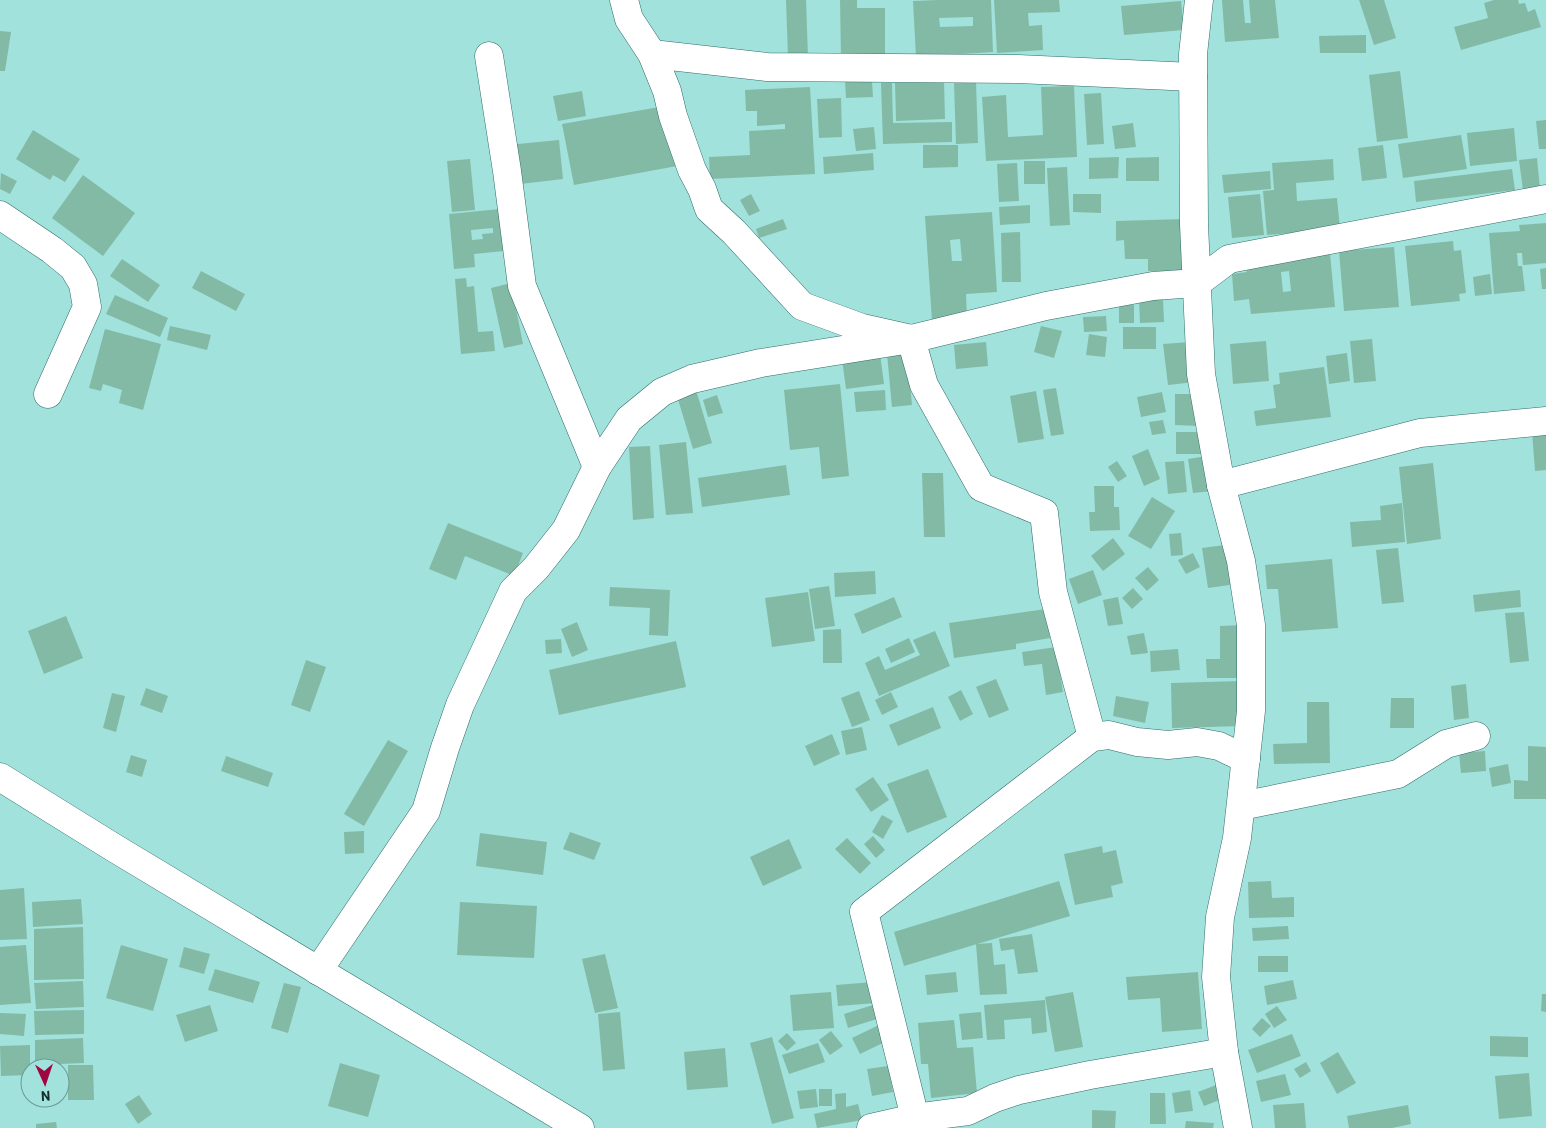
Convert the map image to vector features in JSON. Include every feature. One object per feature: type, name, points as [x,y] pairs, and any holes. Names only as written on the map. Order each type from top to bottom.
[{"type":"main road","points":[[624,0],[629,19],[652,54],[667,91],[673,116],[692,170],[702,189],[709,209],[734,232],[802,306],[862,328],[911,339]]},
{"type":"main road","points":[[1199,0],[1193,54],[1193,77],[1194,224],[1201,374],[1221,485],[1241,561],[1251,625],[1251,711],[1237,838],[1220,917],[1216,977],[1224,1052],[1238,1128]]},
{"type":"main road","points":[[652,54],[767,67],[1018,68],[1193,77]]},
{"type":"main road","points":[[489,56],[522,286],[597,467]]},
{"type":"main road","points":[[318,971],[426,811],[460,705],[513,591],[536,568],[566,530],[597,467],[629,420],[662,392],[692,379],[761,363],[911,339],[1046,306],[1154,286],[1197,283],[1229,259],[1546,199]]},
{"type":"main road","points":[[0,215],[66,261],[73,267],[83,284],[87,308],[48,394]]},
{"type":"main road","points":[[911,339],[924,385],[953,440],[981,487],[1044,513],[1053,592],[1092,737]]},
{"type":"main road","points":[[1221,485],[1420,433],[1546,422]]},
{"type":"main road","points":[[915,1118],[864,912],[1092,737],[1109,735],[1137,742],[1168,745],[1197,742],[1219,746],[1246,760]]},
{"type":"main road","points":[[1241,806],[1398,774],[1446,744],[1476,736]]},
{"type":"main road","points":[[0,777],[116,849],[580,1128]]},
{"type":"main road","points":[[871,1128],[915,1118],[968,1111],[994,1098],[1019,1090],[1224,1052]]},
{"type":"building","points":[[786,0],[806,0],[808,57],[788,57]]},
{"type":"building","points":[[840,0],[857,0],[857,8],[885,8],[885,58],[841,58]]},
{"type":"building","points":[[991,0],[993,52],[916,57],[913,1]],"holes":[[[973,17],[973,26],[940,27],[939,18]]]},
{"type":"building","points":[[994,0],[1059,0],[1060,12],[1028,13],[1029,26],[1042,25],[1043,50],[997,53]]},
{"type":"building","points":[[1222,0],[1243,0],[1245,23],[1251,23],[1249,0],[1275,0],[1279,38],[1225,42]]},
{"type":"building","points":[[1359,0],[1384,0],[1396,38],[1374,45]]},
{"type":"building","points":[[1494,0],[1518,0],[1519,4],[1525,3],[1528,12],[1535,9],[1541,27],[1461,50],[1454,27],[1488,18],[1484,3]]},
{"type":"building","points":[[1181,1],[1184,30],[1124,35],[1121,6]]},
{"type":"building","points":[[0,31],[11,32],[5,71],[0,71]]},
{"type":"building","points":[[1366,35],[1366,53],[1320,53],[1319,36]]},
{"type":"building","points":[[1400,71],[1408,138],[1377,142],[1369,75]]},
{"type":"building","points":[[845,81],[872,81],[873,97],[846,98]]},
{"type":"building","points":[[944,82],[945,119],[896,121],[895,83]]},
{"type":"building","points":[[976,82],[978,143],[956,144],[954,83]]},
{"type":"building","points":[[881,83],[892,83],[893,123],[952,122],[952,142],[883,144]]},
{"type":"building","points":[[1074,86],[1077,157],[986,161],[982,97],[1006,95],[1008,137],[1043,135],[1041,87]]},
{"type":"building","points":[[810,87],[815,174],[710,179],[709,157],[750,155],[749,131],[785,129],[785,124],[757,126],[757,111],[746,111],[745,90]]},
{"type":"building","points":[[582,91],[586,116],[558,121],[553,96]]},
{"type":"building","points":[[1101,93],[1104,144],[1087,145],[1084,94]]},
{"type":"building","points":[[841,98],[842,137],[819,138],[817,99]]},
{"type":"building","points":[[665,106],[677,166],[574,185],[562,124]]},
{"type":"building","points":[[1546,120],[1546,149],[1539,149],[1536,121]]},
{"type":"building","points":[[1133,123],[1136,147],[1115,149],[1112,126]]},
{"type":"building","points":[[874,127],[876,149],[856,151],[853,129]]},
{"type":"building","points":[[1514,128],[1517,161],[1470,166],[1467,133]]},
{"type":"building","points":[[33,130],[80,159],[65,182],[53,175],[50,180],[16,159]]},
{"type":"building","points":[[1461,135],[1467,169],[1403,178],[1398,144]]},
{"type":"building","points":[[559,140],[563,179],[512,185],[507,145]]},
{"type":"building","points":[[923,145],[958,145],[958,167],[923,168]]},
{"type":"building","points":[[1383,145],[1387,178],[1362,181],[1358,148]]},
{"type":"building","points":[[873,153],[874,170],[824,174],[823,157]]},
{"type":"building","points":[[1119,157],[1118,178],[1089,179],[1089,158]]},
{"type":"building","points":[[1159,157],[1159,181],[1126,181],[1126,158]]},
{"type":"building","points":[[1537,158],[1540,189],[1523,190],[1519,160]]},
{"type":"building","points":[[470,159],[475,210],[452,212],[447,161]]},
{"type":"building","points":[[1333,159],[1334,180],[1296,183],[1297,201],[1337,198],[1340,229],[1267,235],[1263,191],[1274,190],[1272,163]]},
{"type":"building","points":[[1024,161],[1045,161],[1045,184],[1024,184]]},
{"type":"building","points":[[1017,163],[1019,201],[999,202],[997,164]]},
{"type":"building","points":[[1067,167],[1070,225],[1050,226],[1047,168]]},
{"type":"building","points":[[1512,169],[1515,190],[1416,202],[1414,181]]},
{"type":"building","points":[[1270,171],[1271,189],[1224,193],[1222,175]]},
{"type":"building","points":[[1,173],[17,181],[10,194],[0,189]]},
{"type":"building","points":[[83,175],[135,213],[103,256],[52,218]]},
{"type":"building","points":[[751,194],[760,211],[749,216],[740,200]]},
{"type":"building","points":[[1073,194],[1101,194],[1101,213],[1073,212]]},
{"type":"building","points":[[1260,194],[1264,235],[1232,238],[1228,197]]},
{"type":"building","points":[[1030,205],[1030,223],[1000,225],[999,207]]},
{"type":"building","points":[[500,209],[504,251],[474,254],[475,267],[454,269],[449,214]],"holes":[[[493,228],[493,233],[482,234],[483,239],[472,240],[471,230]]]},
{"type":"building","points":[[992,212],[997,292],[966,294],[967,319],[932,321],[925,216]],"holes":[[[960,239],[962,261],[952,261],[950,240]]]},
{"type":"building","points":[[783,219],[787,229],[759,238],[756,229]]},
{"type":"building","points":[[1185,219],[1186,271],[1148,271],[1148,259],[1125,259],[1124,240],[1116,241],[1116,221]]},
{"type":"building","points":[[1546,223],[1546,263],[1523,265],[1522,253],[1517,253],[1518,266],[1522,266],[1525,291],[1494,294],[1489,233],[1520,231],[1519,225]]},
{"type":"building","points":[[1020,232],[1021,282],[1002,282],[1001,233]]},
{"type":"building","points":[[1453,241],[1454,251],[1461,250],[1466,293],[1459,294],[1460,301],[1411,306],[1405,246]]},
{"type":"building","points":[[1394,247],[1399,307],[1344,311],[1339,251]]},
{"type":"building","points":[[1330,253],[1335,307],[1251,314],[1249,299],[1234,301],[1232,274],[1247,272],[1246,261]],"holes":[[[1289,271],[1291,291],[1283,292],[1281,272]]]},
{"type":"building","points":[[122,259],[160,285],[148,302],[110,276]]},
{"type":"building","points":[[1546,268],[1546,289],[1542,289],[1540,269]]},
{"type":"building","points":[[201,271],[245,294],[236,311],[192,288]]},
{"type":"building","points":[[1490,274],[1492,294],[1475,296],[1473,277]]},
{"type":"building","points":[[466,278],[467,287],[474,286],[478,332],[493,331],[495,351],[461,354],[455,279]]},
{"type":"building","points":[[511,283],[523,344],[504,348],[491,288]]},
{"type":"building","points":[[115,295],[168,318],[160,337],[106,314]]},
{"type":"building","points":[[1163,299],[1164,322],[1140,323],[1139,300]]},
{"type":"building","points":[[1119,305],[1134,305],[1134,323],[1119,323]]},
{"type":"building","points":[[1106,316],[1107,331],[1084,332],[1083,317]]},
{"type":"building","points":[[170,326],[211,335],[207,350],[167,340]]},
{"type":"building","points":[[1041,326],[1062,331],[1054,358],[1034,352]]},
{"type":"building","points":[[1123,327],[1156,327],[1156,349],[1123,349]]},
{"type":"building","points":[[105,329],[161,344],[143,410],[119,403],[122,390],[103,384],[101,391],[89,388]]},
{"type":"building","points":[[1089,334],[1107,337],[1105,357],[1086,355]]},
{"type":"building","points":[[1372,339],[1376,381],[1354,383],[1350,341]]},
{"type":"building","points":[[1266,341],[1269,381],[1233,384],[1230,344]]},
{"type":"building","points":[[986,342],[988,366],[956,369],[954,345]]},
{"type":"building","points":[[1190,342],[1195,382],[1168,385],[1163,344]]},
{"type":"building","points":[[907,352],[912,405],[892,407],[887,354]]},
{"type":"building","points":[[1347,353],[1350,381],[1329,384],[1326,356]]},
{"type":"building","points":[[880,354],[884,384],[846,389],[842,359]]},
{"type":"building","points":[[1324,367],[1331,417],[1256,426],[1254,411],[1276,408],[1273,385],[1280,384],[1279,373]]},
{"type":"building","points":[[840,384],[849,476],[822,479],[819,447],[790,450],[784,390]]},
{"type":"building","points":[[1056,388],[1064,434],[1051,436],[1043,390]]},
{"type":"building","points":[[696,390],[712,443],[693,449],[677,396]]},
{"type":"building","points":[[885,390],[886,410],[856,412],[854,392]]},
{"type":"building","points":[[1036,391],[1044,439],[1018,443],[1010,396]]},
{"type":"building","points":[[1162,392],[1166,412],[1141,417],[1137,397]]},
{"type":"building","points":[[1175,394],[1198,394],[1198,426],[1175,425]]},
{"type":"building","points":[[717,395],[723,413],[708,417],[703,400]]},
{"type":"building","points":[[1163,420],[1166,433],[1152,435],[1149,422]]},
{"type":"building","points":[[1546,431],[1546,470],[1535,471],[1532,432]]},
{"type":"building","points":[[1176,432],[1205,432],[1205,454],[1176,454]]},
{"type":"building","points":[[686,442],[693,513],[666,515],[659,445]]},
{"type":"building","points":[[650,446],[654,518],[633,520],[629,447]]},
{"type":"building","points":[[1148,449],[1160,479],[1144,486],[1132,456]]},
{"type":"building","points":[[1207,456],[1212,491],[1193,493],[1188,459]]},
{"type":"building","points":[[1117,461],[1127,476],[1118,482],[1108,467]]},
{"type":"building","points":[[1184,461],[1187,492],[1168,494],[1165,462]]},
{"type":"building","points":[[1433,463],[1441,539],[1407,544],[1399,467]]},
{"type":"building","points":[[786,465],[790,495],[702,507],[698,478]]},
{"type":"building","points":[[922,473],[943,473],[945,537],[924,537]]},
{"type":"building","points":[[1094,486],[1114,486],[1114,507],[1119,507],[1120,530],[1090,531],[1089,512],[1095,512]]},
{"type":"building","points":[[1152,497],[1175,511],[1151,549],[1128,536]]},
{"type":"building","points":[[1402,503],[1405,542],[1352,547],[1350,522],[1381,520],[1380,506]]},
{"type":"building","points":[[448,523],[523,553],[514,576],[465,556],[456,580],[429,569]]},
{"type":"building","points":[[1181,533],[1183,555],[1171,556],[1169,534]]},
{"type":"building","points":[[1113,538],[1125,554],[1103,571],[1091,556]]},
{"type":"building","points":[[1232,544],[1237,584],[1208,588],[1202,548]]},
{"type":"building","points":[[1398,548],[1404,602],[1382,604],[1376,550]]},
{"type":"building","points":[[1193,553],[1200,567],[1186,574],[1178,560]]},
{"type":"building","points":[[1332,559],[1338,628],[1282,632],[1278,589],[1267,589],[1265,565]]},
{"type":"building","points":[[1148,567],[1159,580],[1147,591],[1135,578]]},
{"type":"building","points":[[1093,570],[1102,595],[1078,604],[1069,579]]},
{"type":"building","points":[[875,571],[876,594],[835,597],[834,573]]},
{"type":"building","points":[[829,586],[835,626],[815,629],[809,589]]},
{"type":"building","points":[[610,587],[670,590],[668,636],[649,635],[650,608],[609,606]]},
{"type":"building","points":[[1133,588],[1143,599],[1132,609],[1122,598]]},
{"type":"building","points":[[1520,590],[1521,607],[1475,612],[1473,595]]},
{"type":"building","points":[[808,592],[815,641],[772,647],[765,598]]},
{"type":"building","points":[[894,597],[902,617],[862,634],[854,614]]},
{"type":"building","points":[[1118,597],[1123,624],[1108,626],[1103,600]]},
{"type":"building","points":[[1046,609],[1050,638],[1016,644],[1016,649],[954,658],[949,623]]},
{"type":"building","points":[[1524,612],[1529,661],[1510,663],[1505,613]]},
{"type":"building","points":[[66,616],[83,658],[44,674],[28,631]]},
{"type":"building","points":[[577,622],[588,650],[572,657],[561,629]]},
{"type":"building","points":[[1242,625],[1243,678],[1207,678],[1206,659],[1220,659],[1220,626]]},
{"type":"building","points":[[841,629],[842,663],[823,663],[823,630]]},
{"type":"building","points":[[935,631],[950,666],[879,696],[865,663],[879,656],[885,670],[920,655],[913,640]]},
{"type":"building","points":[[1144,633],[1148,653],[1131,655],[1127,636]]},
{"type":"building","points":[[909,638],[915,652],[891,663],[885,649]]},
{"type":"building","points":[[561,639],[562,653],[546,654],[545,640]]},
{"type":"building","points":[[676,641],[686,687],[559,715],[549,670]]},
{"type":"building","points":[[1056,647],[1063,692],[1046,695],[1042,664],[1024,666],[1022,652]]},
{"type":"building","points":[[1178,649],[1180,670],[1151,672],[1150,651]]},
{"type":"building","points":[[306,660],[326,667],[310,712],[291,705]]},
{"type":"building","points":[[996,679],[1009,710],[989,718],[976,687]]},
{"type":"building","points":[[1241,681],[1242,726],[1172,728],[1171,683]]},
{"type":"building","points":[[1466,684],[1469,718],[1454,720],[1451,686]]},
{"type":"building","points":[[146,688],[168,696],[162,713],[140,705]]},
{"type":"building","points":[[961,690],[973,714],[960,721],[948,697]]},
{"type":"building","points":[[859,691],[870,720],[852,727],[841,698]]},
{"type":"building","points":[[891,692],[898,707],[882,715],[875,700]]},
{"type":"building","points":[[112,693],[125,696],[116,732],[103,728]]},
{"type":"building","points":[[1116,696],[1149,702],[1145,723],[1113,716]]},
{"type":"building","points":[[1391,698],[1414,698],[1414,728],[1390,728]]},
{"type":"building","points":[[1307,702],[1329,702],[1330,763],[1274,764],[1273,744],[1307,743]]},
{"type":"building","points":[[933,707],[941,728],[898,746],[889,725]]},
{"type":"building","points":[[862,727],[867,750],[846,755],[841,731]]},
{"type":"building","points":[[832,734],[840,754],[814,766],[805,746]]},
{"type":"building","points":[[388,740],[408,751],[364,826],[344,814]]},
{"type":"building","points":[[1528,746],[1546,747],[1546,799],[1514,799],[1514,780],[1528,781]]},
{"type":"building","points":[[1485,751],[1486,771],[1461,773],[1459,753]]},
{"type":"building","points":[[131,755],[147,760],[142,777],[126,772]]},
{"type":"building","points":[[226,756],[273,773],[268,787],[221,771]]},
{"type":"building","points":[[1508,764],[1511,783],[1492,787],[1489,768]]},
{"type":"building","points":[[928,769],[947,817],[907,833],[887,784]]},
{"type":"building","points":[[873,777],[889,800],[871,812],[855,789]]},
{"type":"building","points":[[882,815],[893,821],[883,839],[872,832]]},
{"type":"building","points":[[364,831],[364,853],[345,854],[344,832]]},
{"type":"building","points":[[570,832],[601,843],[594,860],[563,849]]},
{"type":"building","points":[[480,833],[547,842],[543,875],[476,866]]},
{"type":"building","points":[[873,836],[885,850],[876,858],[864,844]]},
{"type":"building","points":[[847,838],[871,863],[860,874],[835,849]]},
{"type":"building","points":[[789,839],[802,868],[763,886],[750,857]]},
{"type":"building","points":[[1102,846],[1103,853],[1116,850],[1123,883],[1111,886],[1113,897],[1075,905],[1064,854]]},
{"type":"building","points":[[1059,881],[1070,916],[904,966],[894,932]]},
{"type":"building","points":[[1271,881],[1272,898],[1294,897],[1294,917],[1249,918],[1248,882]]},
{"type":"building","points":[[24,888],[27,939],[0,940],[0,890]]},
{"type":"building","points":[[81,899],[83,924],[33,927],[32,902]]},
{"type":"building","points":[[460,902],[537,906],[534,958],[457,955]]},
{"type":"building","points":[[1288,926],[1289,939],[1253,941],[1252,928]]},
{"type":"building","points":[[83,927],[84,979],[34,980],[34,929]]},
{"type":"building","points":[[1032,934],[1038,972],[1018,974],[1014,949],[1001,951],[999,939]]},
{"type":"building","points":[[992,943],[994,965],[1005,964],[1007,994],[980,995],[976,944]]},
{"type":"building","points":[[26,945],[31,1003],[0,1005],[0,947]]},
{"type":"building","points":[[121,945],[168,959],[153,1011],[106,998]]},
{"type":"building","points":[[184,947],[210,954],[204,974],[179,967]]},
{"type":"building","points":[[605,954],[618,1008],[595,1013],[582,959]]},
{"type":"building","points":[[1258,956],[1288,956],[1288,972],[1258,972]]},
{"type":"building","points":[[215,969],[260,982],[253,1003],[208,990]]},
{"type":"building","points":[[956,972],[958,992],[927,995],[925,975]]},
{"type":"building","points":[[1198,972],[1202,1029],[1162,1032],[1160,998],[1128,1000],[1126,977]]},
{"type":"building","points":[[1293,980],[1297,999],[1267,1005],[1264,986]]},
{"type":"building","points":[[83,981],[84,1007],[36,1009],[34,983]]},
{"type":"building","points":[[874,982],[876,1003],[838,1006],[836,985]]},
{"type":"building","points":[[284,983],[301,987],[288,1033],[271,1028]]},
{"type":"building","points":[[831,992],[834,1028],[793,1031],[790,995]]},
{"type":"building","points":[[1073,992],[1083,1047],[1055,1052],[1045,997]]},
{"type":"building","points":[[1542,994],[1546,994],[1546,1012],[1541,1011]]},
{"type":"building","points":[[1045,1000],[1047,1032],[1032,1034],[1031,1018],[1004,1020],[1005,1039],[987,1040],[984,1005]]},
{"type":"building","points":[[210,1005],[218,1031],[185,1042],[176,1015]]},
{"type":"building","points":[[873,1005],[877,1019],[848,1028],[844,1014]]},
{"type":"building","points":[[1277,1006],[1287,1020],[1274,1028],[1265,1014]]},
{"type":"building","points":[[84,1010],[84,1034],[35,1035],[34,1011]]},
{"type":"building","points":[[620,1012],[625,1069],[603,1071],[598,1014]]},
{"type":"building","points":[[981,1012],[983,1038],[962,1040],[959,1014]]},
{"type":"building","points":[[0,1013],[26,1014],[24,1036],[0,1034]]},
{"type":"building","points":[[1262,1018],[1271,1026],[1260,1037],[1252,1029]]},
{"type":"building","points":[[954,1020],[957,1048],[973,1047],[977,1093],[931,1098],[928,1064],[921,1064],[918,1023]]},
{"type":"building","points":[[883,1023],[891,1039],[860,1054],[852,1038]]},
{"type":"building","points":[[831,1031],[843,1046],[830,1055],[819,1040]]},
{"type":"building","points":[[787,1033],[796,1043],[787,1051],[778,1041]]},
{"type":"building","points":[[1292,1034],[1301,1056],[1257,1073],[1248,1050]]},
{"type":"building","points":[[1490,1036],[1528,1037],[1528,1057],[1490,1056]]},
{"type":"building","points":[[772,1037],[794,1118],[772,1124],[750,1043]]},
{"type":"building","points":[[83,1038],[84,1063],[70,1064],[70,1058],[35,1058],[35,1040]]},
{"type":"building","points":[[818,1043],[825,1062],[789,1074],[782,1055]]},
{"type":"building","points":[[30,1045],[30,1058],[20,1058],[20,1075],[1,1076],[0,1046]]},
{"type":"building","points":[[725,1048],[728,1087],[687,1090],[684,1052]]},
{"type":"building","points":[[1338,1052],[1356,1083],[1337,1094],[1320,1063]]},
{"type":"building","points":[[1306,1062],[1311,1071],[1300,1078],[1294,1069]]},
{"type":"building","points":[[340,1063],[380,1075],[368,1117],[328,1106]]},
{"type":"building","points":[[70,1065],[93,1065],[94,1100],[70,1100]]},
{"type":"building","points":[[888,1066],[893,1092],[872,1096],[867,1069]]},
{"type":"building","points":[[1529,1073],[1532,1116],[1499,1119],[1495,1076]]},
{"type":"building","points":[[1285,1074],[1291,1095],[1261,1102],[1256,1081]]},
{"type":"building","points":[[1224,1082],[1230,1096],[1204,1106],[1198,1092]]},
{"type":"building","points":[[816,1089],[818,1107],[800,1109],[797,1091]]},
{"type":"building","points":[[819,1089],[832,1089],[832,1106],[819,1106]]},
{"type":"building","points":[[1190,1090],[1193,1111],[1175,1113],[1172,1093]]},
{"type":"building","points":[[846,1093],[846,1107],[858,1104],[862,1120],[817,1128],[814,1114],[836,1109],[835,1094]]},
{"type":"building","points":[[1150,1093],[1165,1093],[1166,1124],[1150,1124]]},
{"type":"building","points":[[139,1095],[152,1114],[138,1124],[125,1104]]},
{"type":"building","points":[[1304,1103],[1306,1128],[1275,1128],[1273,1105]]},
{"type":"building","points":[[1408,1105],[1411,1124],[1392,1128],[1349,1128],[1347,1116]]},
{"type":"building","points":[[1092,1110],[1116,1111],[1115,1128],[1092,1128]]},
{"type":"building","points":[[1186,1121],[1214,1123],[1213,1128],[1185,1128]]},
{"type":"building","points":[[56,1122],[57,1128],[36,1128],[36,1124]]}]
